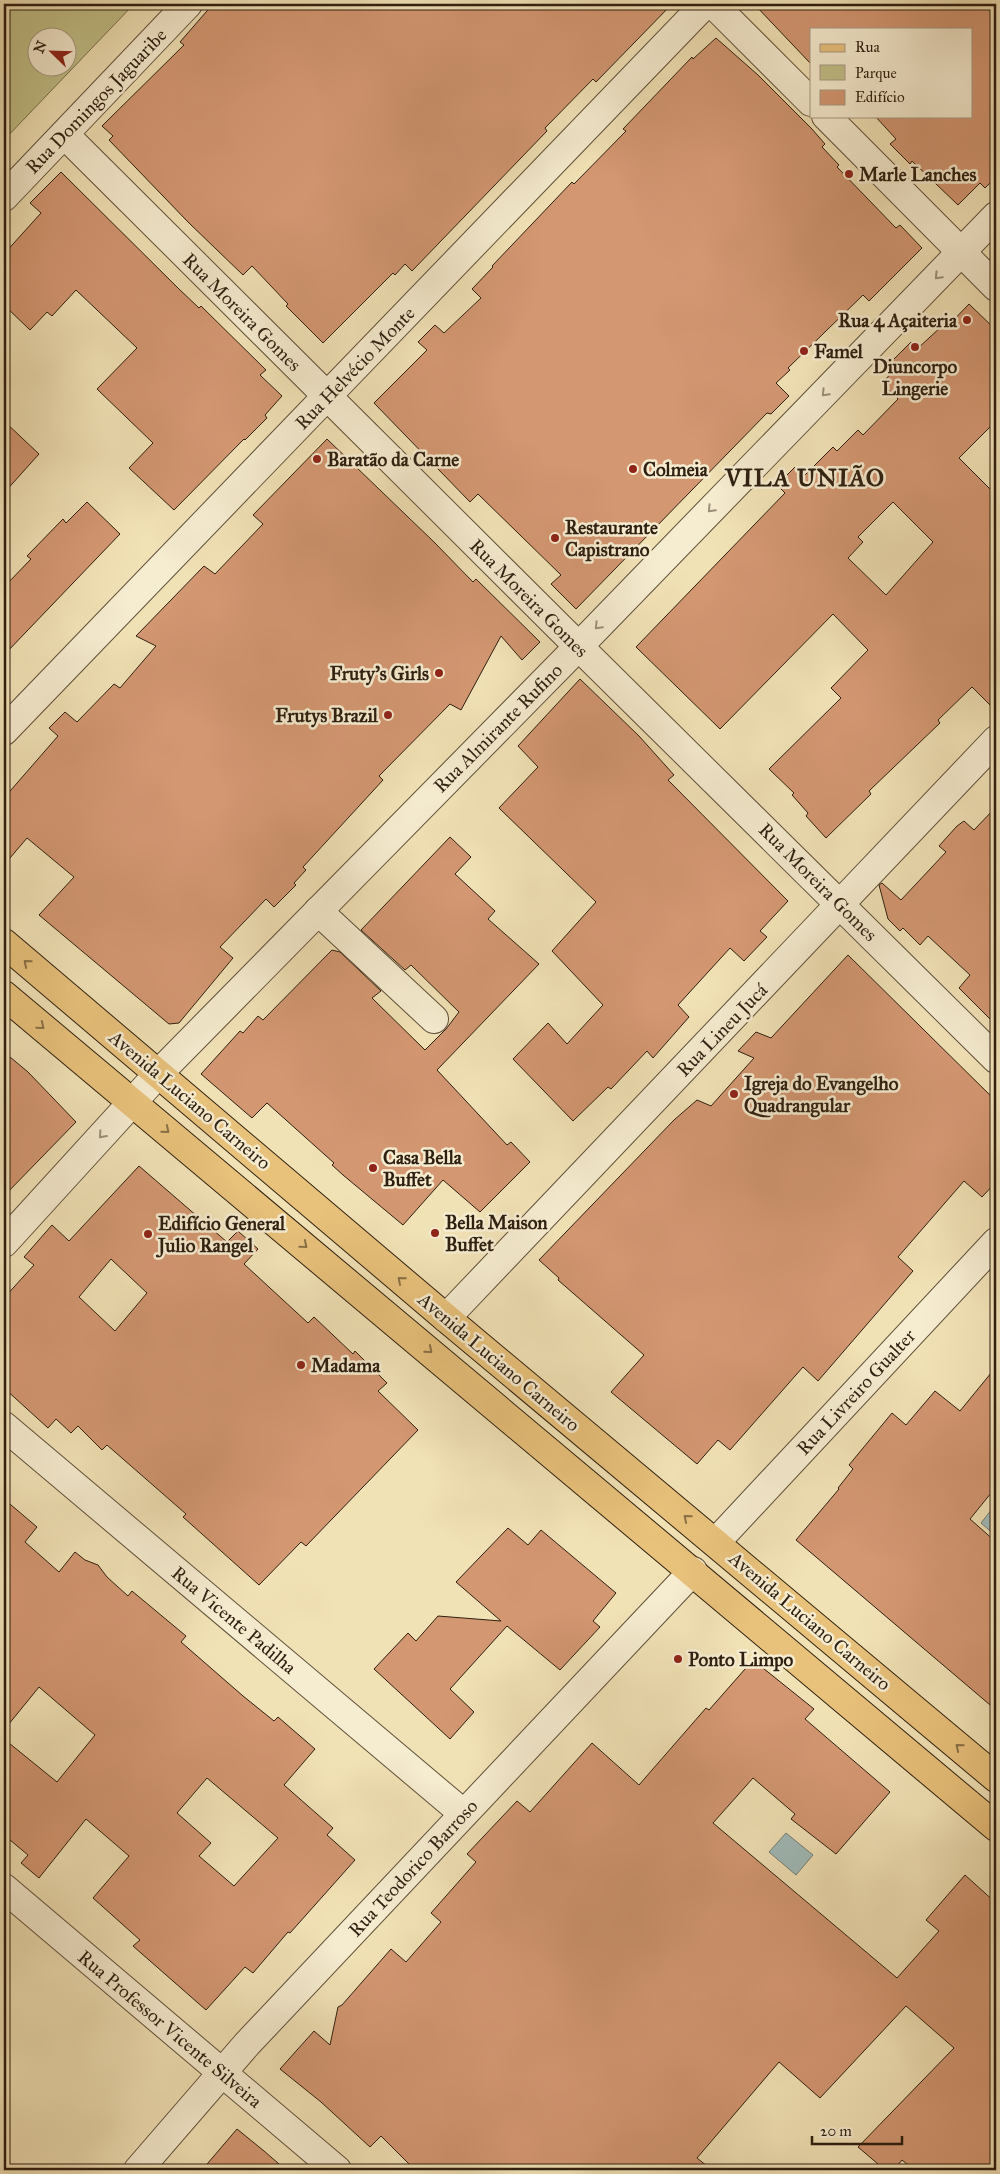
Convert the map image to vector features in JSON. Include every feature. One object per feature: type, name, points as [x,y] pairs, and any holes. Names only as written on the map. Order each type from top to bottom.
[{"type":"main road","name":"Avenida Luciano Carneiro","points":[[4,943],[446,1318],[996,1777]]},
{"type":"main road","name":"Avenida Luciano Carneiro","points":[[4,995],[996,1827]]},
{"type":"street","name":"Rua Domingos Jaguaribe","points":[[4,197],[188,4]]},
{"type":"street","name":"Rua Helvécio Monte","points":[[4,732],[706,4]]},
{"type":"street","points":[[713,4],[810,101]]},
{"type":"street","points":[[828,118],[996,287]]},
{"type":"street","name":"Rua Moreira Gomes","points":[[65,135],[578,647],[842,904],[996,1058]]},
{"type":"street","name":"Rua Almirante Rufino","points":[[4,1243],[158,1073],[578,647],[996,216]]},
{"type":"street","name":"Rua Lineu Jucá","points":[[446,1318],[996,740]]},
{"type":"street","points":[[318,911],[434,1019]]},
{"type":"street","name":"Rua Livreiro Gualter","points":[[716,1542],[996,1242]]},
{"type":"street","name":"Rua Vicente Padilha","points":[[4,1426],[464,1814]]},
{"type":"street","name":"Rua Teodorico Barroso","points":[[138,2170],[221,2073],[693,1571]]},
{"type":"street","name":"Rua Professor Vicente Silveira","points":[[4,1888],[336,2170]]},
{"type":"green space","points":[[4,4],[134,4],[78,63],[78,28],[28,28],[28,78],[63,78],[4,140]]},
{"type":"water","points":[[996,1504],[996,1536],[981,1523]]},
{"type":"water","points":[[786,1833],[813,1855],[796,1875],[769,1852]]},
{"type":"building","points":[[213,4],[672,4],[596,82],[593,79],[545,128],[547,131],[412,271],[405,264],[395,275],[393,273],[323,343],[286,306],[288,304],[252,266],[243,275],[189,223],[109,140],[113,136],[102,126],[184,45],[180,42]]},
{"type":"building","points":[[754,4],[996,4],[996,177],[985,188],[980,183],[958,205],[912,161],[910,164],[890,144],[896,139],[877,118],[972,118],[972,28],[810,28],[810,63]]},
{"type":"building","points":[[716,38],[758,75],[811,128],[825,144],[822,147],[839,165],[837,167],[896,228],[900,225],[922,248],[869,301],[863,295],[788,368],[790,370],[776,383],[789,396],[771,414],[767,413],[576,609],[551,584],[561,575],[478,494],[470,502],[374,403],[427,350],[418,342],[435,325],[444,333],[481,298],[472,289],[492,266],[572,182],[574,184],[626,131],[623,129],[692,57],[693,59]]},
{"type":"building","points":[[61,172],[179,289],[199,308],[201,306],[266,370],[260,375],[282,396],[265,415],[267,418],[174,510],[129,468],[153,443],[97,389],[137,348],[76,290],[52,316],[47,312],[30,330],[4,305],[4,254],[41,213],[30,203]]},
{"type":"building","points":[[969,304],[996,330],[996,421],[959,458],[996,495],[996,711],[972,687],[938,720],[940,723],[869,791],[871,794],[826,838],[806,816],[808,813],[792,795],[794,793],[769,769],[841,698],[831,688],[868,650],[833,614],[720,729],[636,647],[785,493],[777,485],[795,467],[804,476],[833,447],[837,451],[858,430],[863,435],[898,399],[882,383],[898,366],[892,361],[911,342],[917,349],[942,326],[945,329]],"holes":[[[893,502],[933,542],[886,595],[848,558],[863,542],[858,537]]]},
{"type":"building","points":[[4,421],[39,454],[4,493]]},
{"type":"building","points":[[327,439],[473,582],[476,579],[540,642],[522,660],[501,636],[461,710],[450,704],[379,776],[383,780],[303,867],[306,870],[294,883],[296,885],[274,907],[266,899],[220,947],[233,958],[179,1023],[169,1024],[39,915],[74,877],[27,838],[4,865],[4,798],[58,736],[49,728],[65,712],[77,722],[114,684],[120,688],[156,646],[136,636],[204,566],[215,574],[263,524],[253,515]]},
{"type":"building","points":[[87,502],[120,534],[4,655],[4,587],[31,559],[27,556],[63,519],[66,523]]},
{"type":"building","points":[[580,679],[639,736],[674,775],[668,780],[788,901],[760,931],[767,937],[744,961],[730,948],[678,1005],[689,1017],[653,1058],[647,1051],[611,1089],[608,1087],[573,1121],[513,1059],[548,1023],[567,1044],[603,1005],[552,951],[596,902],[499,808],[538,767],[518,746]]},
{"type":"building","points":[[996,807],[996,1025],[959,988],[970,975],[928,936],[920,945],[903,928],[900,931],[888,919],[879,885],[882,883],[901,900],[946,852],[939,846],[957,826],[964,821],[974,830]]},
{"type":"building","points":[[450,837],[471,857],[455,874],[495,911],[488,919],[539,964],[437,1070],[507,1145],[511,1142],[530,1162],[480,1212],[443,1180],[403,1225],[343,1175],[332,1165],[334,1163],[267,1103],[252,1118],[201,1074],[240,1031],[243,1033],[258,1016],[263,1020],[332,950],[340,952],[381,991],[372,998],[425,1050],[446,1029],[459,1012],[411,965],[405,970],[361,930]]},
{"type":"building","points":[[848,955],[996,1101],[996,1182],[982,1197],[964,1181],[898,1257],[913,1271],[818,1381],[803,1367],[730,1450],[718,1440],[697,1464],[611,1392],[644,1355],[558,1280],[559,1278],[539,1260],[674,1120],[697,1100],[711,1106],[754,1058],[738,1051],[756,1032],[771,1038]]},
{"type":"building","points":[[4,1052],[28,1072],[76,1122],[4,1196]]},
{"type":"building","points":[[139,1166],[227,1242],[238,1231],[258,1249],[244,1264],[308,1323],[314,1317],[353,1354],[355,1351],[387,1383],[378,1391],[418,1430],[306,1546],[301,1542],[259,1585],[183,1517],[186,1514],[107,1445],[102,1450],[78,1426],[71,1433],[56,1419],[48,1428],[4,1388],[4,1298],[34,1265],[24,1257],[52,1225],[69,1241]],"holes":[[[111,1259],[147,1293],[115,1331],[79,1297]]]},
{"type":"building","points":[[996,1367],[996,1487],[970,1519],[996,1542],[996,1710],[796,1540],[839,1489],[853,1469],[849,1465],[892,1413],[906,1425],[935,1391],[960,1411]]},
{"type":"building","points":[[4,1499],[37,1527],[25,1542],[59,1572],[75,1552],[85,1560],[98,1565],[107,1577],[128,1596],[132,1591],[186,1636],[181,1642],[243,1696],[274,1721],[278,1717],[315,1749],[284,1785],[333,1828],[327,1835],[355,1860],[253,1973],[245,1967],[206,2010],[133,1946],[140,1940],[93,1898],[129,1856],[86,1819],[39,1878],[21,1863],[28,1855],[4,1835],[4,1739],[57,1782],[95,1735],[39,1687],[4,1730]],"holes":[[[207,1778],[278,1838],[234,1886],[199,1856],[211,1843],[177,1813]]]},
{"type":"building","points":[[508,1528],[528,1545],[541,1530],[616,1593],[593,1621],[600,1627],[560,1670],[507,1626],[450,1689],[474,1712],[450,1739],[374,1669],[408,1633],[416,1641],[438,1616],[501,1621],[456,1582]]},
{"type":"building","points":[[753,1660],[814,1709],[805,1719],[890,1792],[836,1854],[791,1819],[795,1814],[753,1778],[713,1823],[897,1978],[939,1931],[926,1920],[965,1875],[996,1903],[996,2170],[914,2170],[902,2160],[894,2170],[885,2170],[858,2147],[954,2048],[906,2006],[820,2098],[779,2062],[697,2158],[712,2170],[415,2170],[381,2136],[370,2147],[321,2102],[280,2069],[314,2031],[330,2045],[338,2007],[342,2005],[391,1949],[406,1962],[441,1922],[431,1913],[476,1862],[467,1854],[517,1801],[530,1812],[592,1743],[639,1785],[706,1708],[709,1710]]},
{"type":"building","points":[[237,2129],[264,2151],[286,2170],[202,2170]]},
{"type":"place","name":"Marle Lanches","points":[[849,174]]},
{"type":"place","name":"Rua 4 Açaiteria","points":[[967,320]]},
{"type":"place","name":"Diuncorpo Lingerie","points":[[915,347]]},
{"type":"place","name":"Famel","points":[[804,351]]},
{"type":"place","name":"Baratão da Carne","points":[[317,459]]},
{"type":"place","name":"Colmeia","points":[[633,469]]},
{"type":"place","name":"Restaurante Capistrano","points":[[555,538]]},
{"type":"place","name":"Fruty's Girls","points":[[439,673]]},
{"type":"place","name":"Frutys Brazil","points":[[388,715]]},
{"type":"place","name":"Igreja do Evangelho Quadrangular","points":[[734,1094]]},
{"type":"place","name":"Casa Bella Buffet","points":[[373,1168]]},
{"type":"place","name":"Bella Maison Buffet","points":[[435,1233]]},
{"type":"place","name":"Edifício General Julio Rangel","points":[[148,1234]]},
{"type":"place","name":"Madama","points":[[301,1365]]},
{"type":"place","name":"Ponto Limpo","points":[[678,1659]]},
{"type":"district","name":"VILA UNIÃO","points":[[805,478]]}]
